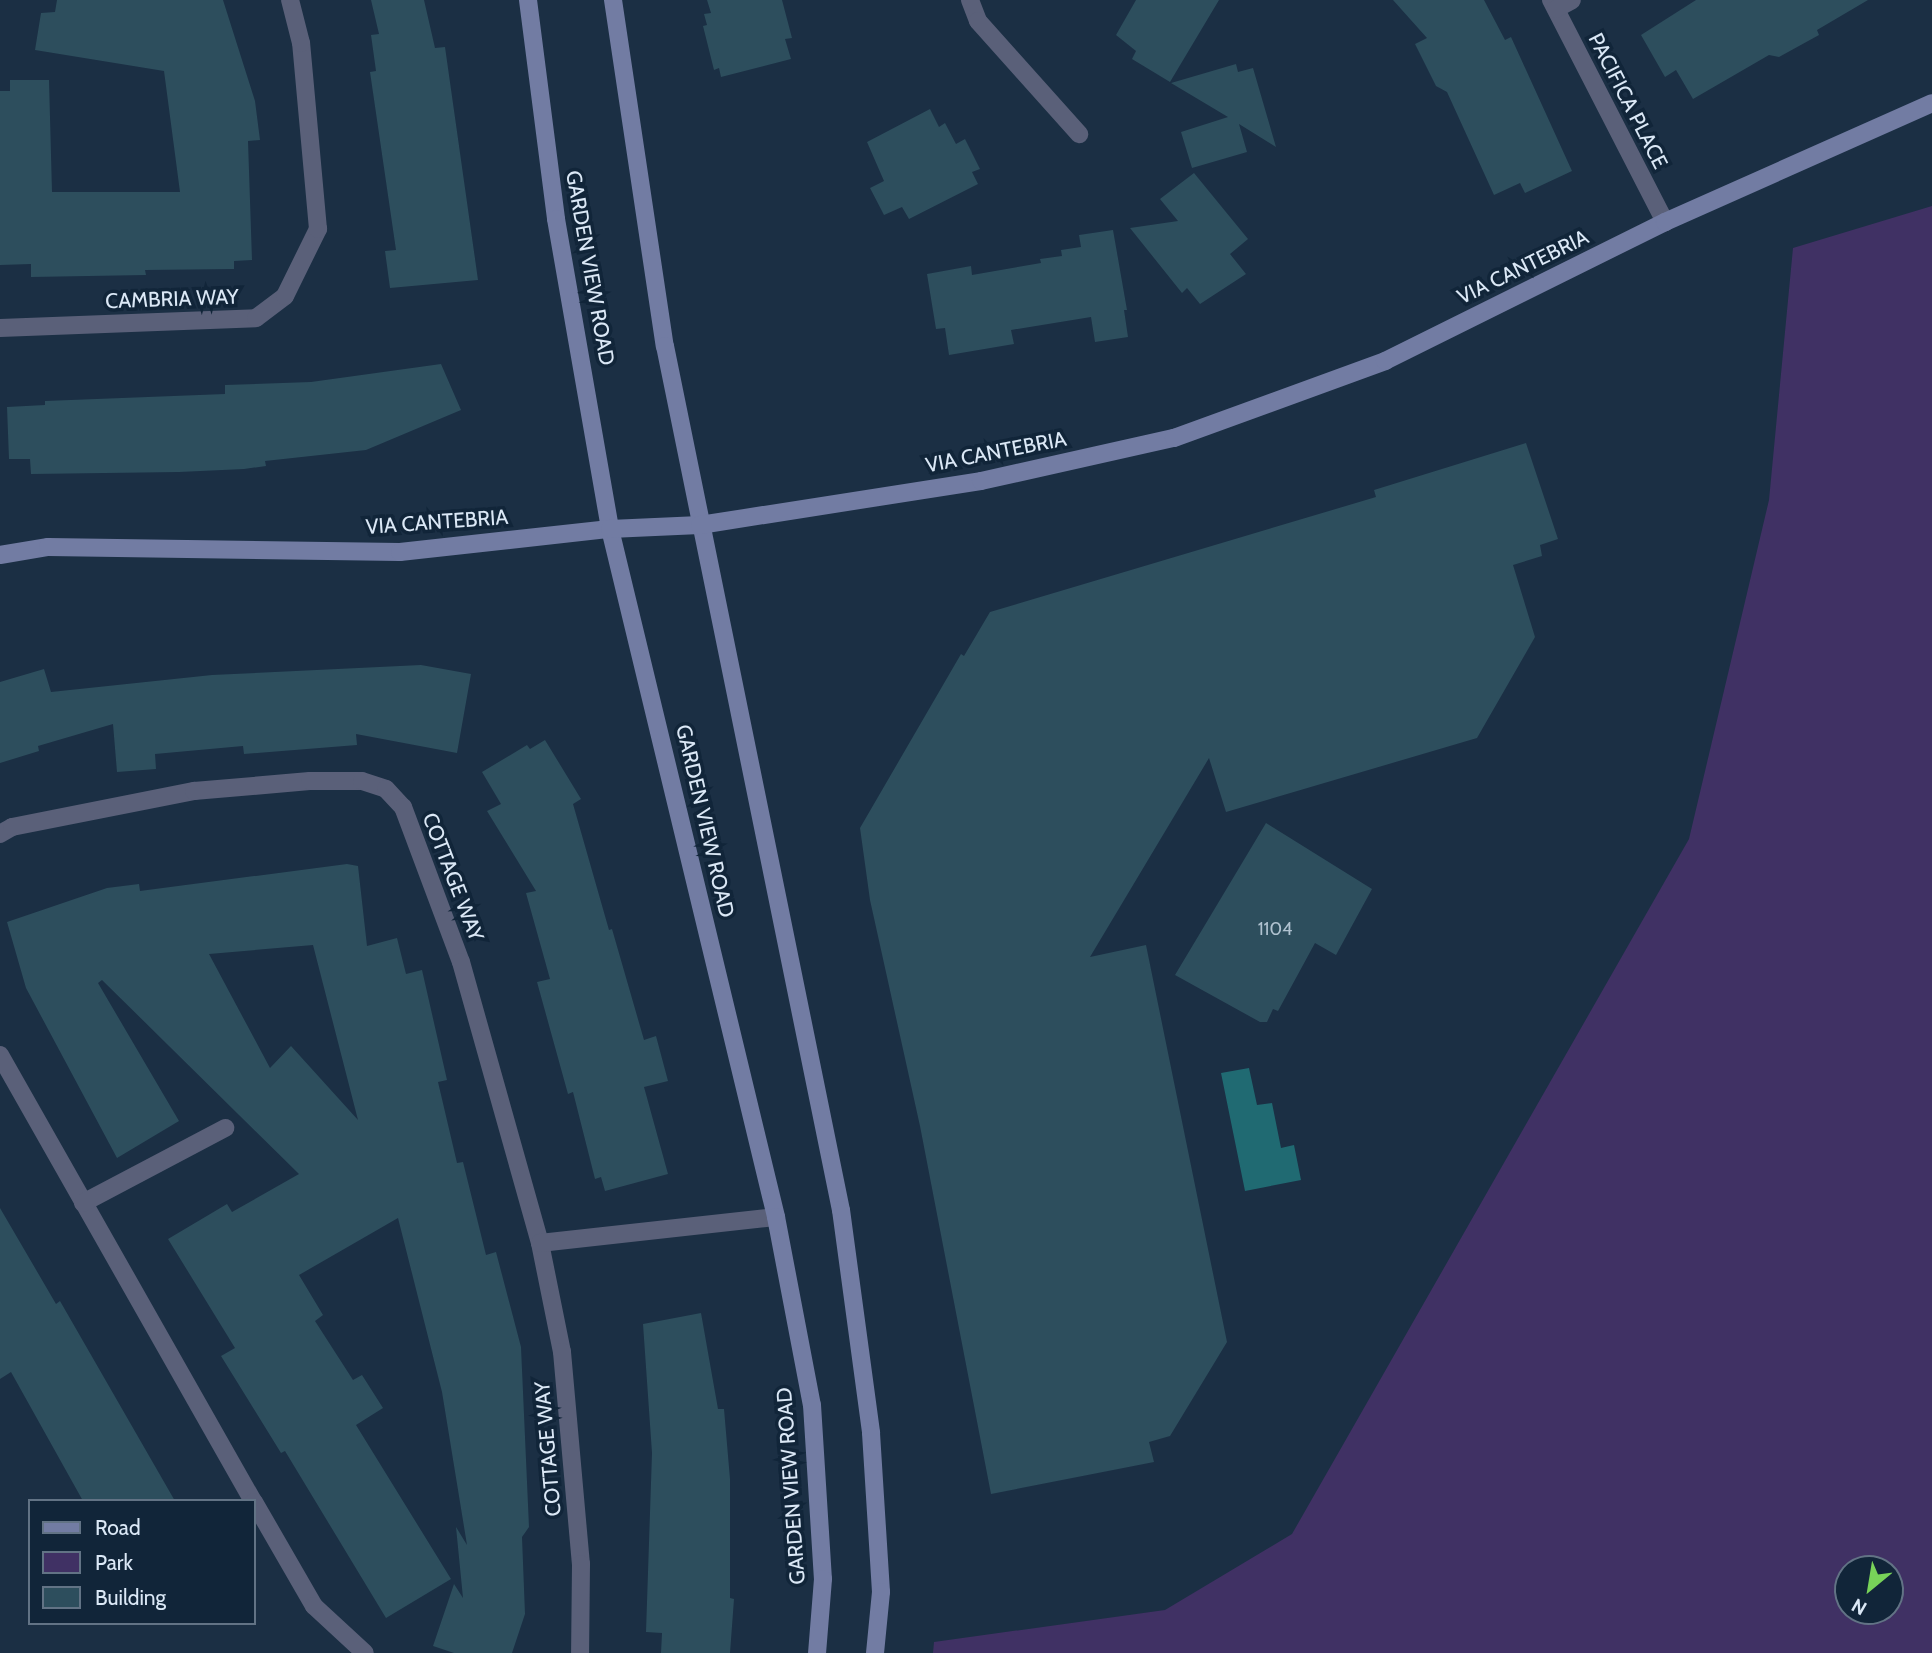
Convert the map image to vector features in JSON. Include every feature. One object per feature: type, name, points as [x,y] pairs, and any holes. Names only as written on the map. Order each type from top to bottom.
[{"type":"main road","name":"GARDEN VIEW ROAD","points":[[528,0],[556,219],[610,529],[776,1217],[812,1405],[823,1579],[817,1653]]},
{"type":"main road","points":[[613,0],[648,244],[700,525],[841,1210],[872,1433],[881,1592],[875,1653]]},
{"type":"main road","name":"VIA CANTEBRIA","points":[[0,555],[48,547],[400,552],[610,529],[700,525],[981,481],[1174,438],[1385,361],[1665,222],[1932,103]]},
{"type":"street","name":"CAMBRIA WAY","points":[[0,328],[256,318],[285,296],[318,229],[301,43],[290,0]]},
{"type":"street","points":[[970,0],[978,21],[1079,134]]},
{"type":"street","name":"PACIFICA PLACE","points":[[1559,3],[1665,222]]},
{"type":"street","name":"COTTAGE WAY","points":[[0,834],[12,827],[194,791],[362,780],[386,789],[403,807],[461,961],[540,1243],[562,1353],[581,1564],[580,1653]]},
{"type":"street","points":[[0,1055],[251,1499]]},
{"type":"street","points":[[83,1203],[225,1128]]},
{"type":"street","points":[[540,1243],[776,1217]]},
{"type":"street","points":[[256,1507],[314,1606],[365,1653]]},
{"type":"green space","points":[[1932,206],[1932,1653],[933,1653],[934,1642],[1165,1610],[1292,1534],[1689,839],[1769,500],[1793,248]]},
{"type":"shaded area","points":[[1249,1068],[1257,1105],[1272,1103],[1281,1148],[1294,1145],[1301,1180],[1245,1191],[1221,1073]]},
{"type":"building","points":[[57,0],[223,0],[255,101],[260,140],[248,141],[252,260],[234,261],[234,269],[145,270],[146,275],[31,277],[31,264],[0,265],[0,91],[10,91],[10,80],[49,80],[52,192],[180,192],[164,71],[35,50],[41,13],[55,12]]},
{"type":"building","points":[[371,0],[424,0],[435,48],[445,47],[478,280],[390,288],[385,251],[396,250],[370,72],[376,71],[371,35],[379,34]]},
{"type":"building","points":[[707,0],[782,0],[792,38],[785,39],[791,59],[721,77],[719,68],[714,70],[703,26],[707,25],[704,14],[711,13]]},
{"type":"building","points":[[1136,0],[1219,0],[1170,82],[1132,59],[1136,51],[1116,35]]},
{"type":"building","points":[[1393,0],[1484,0],[1505,40],[1511,37],[1572,171],[1525,193],[1520,183],[1494,195],[1447,92],[1436,86],[1415,44],[1427,38]]},
{"type":"building","points":[[1696,0],[1868,0],[1817,30],[1819,35],[1779,57],[1769,55],[1693,99],[1676,70],[1665,77],[1641,35]]},
{"type":"building","points":[[1236,64],[1238,72],[1253,68],[1276,147],[1239,124],[1247,152],[1192,168],[1181,132],[1228,117],[1171,83]]},
{"type":"building","points":[[930,109],[939,127],[945,123],[956,144],[965,139],[980,169],[972,172],[978,184],[909,219],[902,207],[884,215],[870,188],[884,181],[867,142]]},
{"type":"building","points":[[1194,173],[1248,239],[1230,254],[1246,274],[1200,304],[1187,288],[1182,293],[1130,228],[1178,221],[1160,199]]},
{"type":"building","points":[[1113,230],[1127,310],[1124,310],[1128,337],[1095,342],[1091,317],[1011,330],[1014,344],[949,355],[945,328],[936,329],[927,274],[971,266],[972,275],[1041,263],[1040,259],[1062,256],[1061,250],[1081,247],[1079,235]]},
{"type":"building","points":[[441,364],[461,410],[366,450],[265,461],[266,466],[244,469],[179,472],[31,474],[30,459],[9,459],[7,407],[45,405],[45,401],[225,394],[225,385],[311,382]]},
{"type":"building","points":[[1526,443],[1558,539],[1540,545],[1542,556],[1513,565],[1535,637],[1477,738],[1226,812],[1209,758],[1090,957],[1146,945],[1227,1342],[1170,1436],[1149,1442],[1154,1462],[991,1494],[920,1126],[870,900],[860,828],[961,654],[964,656],[990,612],[1376,497],[1374,490]]},
{"type":"building","points":[[421,665],[471,674],[457,753],[356,734],[357,745],[244,754],[243,746],[155,754],[156,769],[117,772],[113,724],[38,746],[39,751],[0,763],[0,682],[44,669],[51,692],[212,675]]},
{"type":"building","points":[[545,740],[581,799],[573,804],[609,930],[612,929],[644,1040],[656,1036],[668,1081],[644,1087],[668,1174],[605,1191],[601,1177],[595,1179],[573,1092],[568,1094],[537,982],[550,979],[526,893],[536,891],[487,811],[501,804],[482,772],[527,745],[530,749]]},
{"type":"building","points":[[1266,823],[1372,889],[1336,955],[1315,943],[1278,1011],[1273,1009],[1267,1022],[1260,1022],[1175,975]]},
{"type":"building","points":[[347,864],[358,866],[367,946],[397,938],[406,974],[422,970],[447,1080],[438,1082],[457,1163],[463,1162],[486,1255],[496,1252],[521,1347],[529,1527],[522,1537],[525,1614],[512,1653],[454,1653],[433,1646],[454,1584],[463,1598],[456,1527],[467,1545],[442,1392],[398,1218],[299,1275],[323,1315],[315,1321],[353,1380],[362,1375],[383,1408],[356,1425],[451,1579],[386,1618],[285,1451],[281,1453],[221,1356],[235,1348],[168,1239],[227,1204],[232,1212],[299,1174],[102,980],[98,983],[179,1121],[117,1158],[26,988],[7,922],[107,888],[139,884],[140,891]],"holes":[[[313,945],[358,1120],[291,1046],[270,1068],[209,954]]]},
{"type":"building","points":[[0,1208],[56,1304],[60,1301],[174,1499],[82,1499],[11,1372],[0,1379]]},
{"type":"building","points":[[701,1313],[718,1409],[724,1409],[730,1479],[730,1598],[734,1599],[730,1653],[661,1653],[662,1633],[646,1632],[652,1453],[643,1324]]}]
